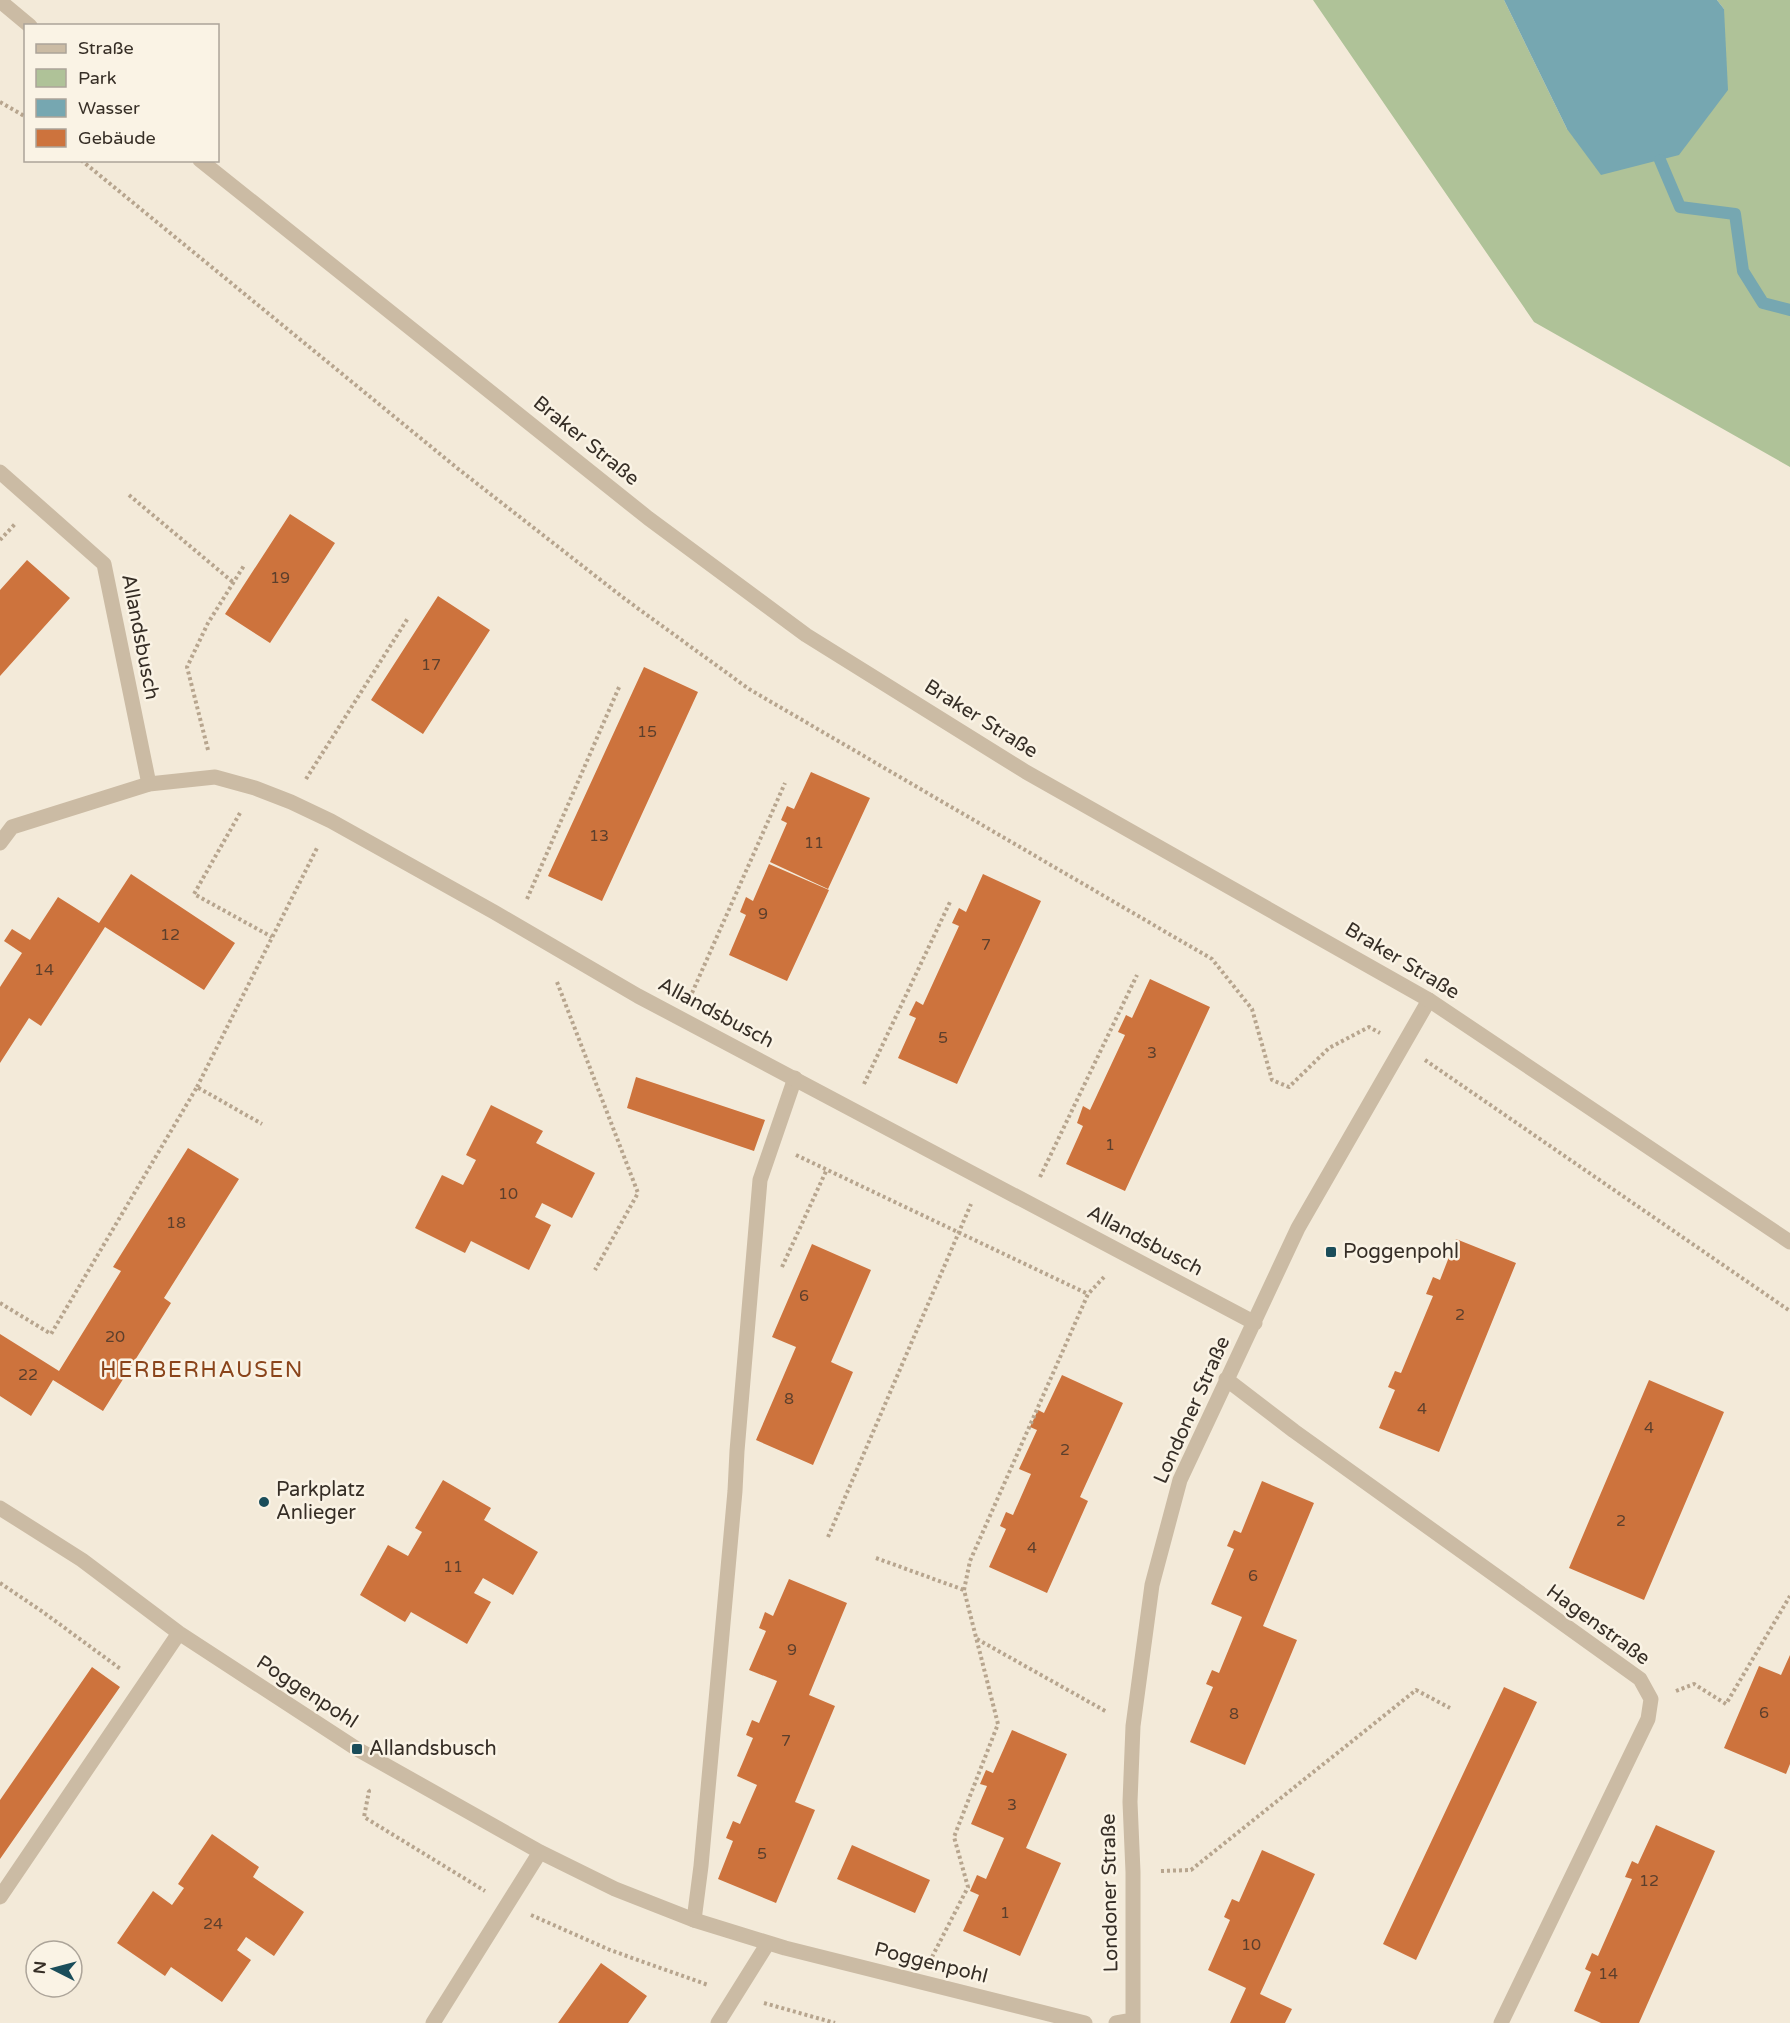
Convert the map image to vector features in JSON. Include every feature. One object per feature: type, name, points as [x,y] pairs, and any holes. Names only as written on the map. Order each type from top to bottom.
[{"type":"street","points":[[0,2],[28,24]]},
{"type":"street","name":"Braker Straße","points":[[203,162],[648,518],[806,635],[1026,772],[1429,1000],[1790,1242]]},
{"type":"street","name":"Allandsbusch","points":[[0,471],[105,564],[148,784]]},
{"type":"street","name":"Allandsbusch","points":[[0,843],[12,827],[148,784],[215,777],[255,788],[331,821],[681,1018],[1255,1323]]},
{"type":"street","name":"Londoner Straße","points":[[1133,2021],[1133,1872],[1130,1802],[1133,1726],[1152,1585],[1180,1480],[1298,1228],[1429,1000]]},
{"type":"street","points":[[694,1920],[701,1866],[735,1491],[760,1179],[795,1078]]},
{"type":"street","name":"Hagenstraße","points":[[1226,1379],[1304,1438],[1640,1679],[1651,1699]]},
{"type":"street","name":"Poggenpohl","points":[[0,1508],[82,1560],[179,1633],[357,1749],[540,1852],[615,1889],[694,1920],[768,1943],[1085,2023]]},
{"type":"street","points":[[0,1897],[179,1633]]},
{"type":"street","points":[[1501,2023],[1648,1719],[1651,1699]]},
{"type":"street","points":[[433,2023],[540,1852]]},
{"type":"street","points":[[718,2023],[768,1943]]},
{"type":"street","points":[[1116,2023],[1133,2021]]},
{"type":"path","points":[[0,102],[24,116]]},
{"type":"path","points":[[83,162],[457,468],[625,599],[749,689],[1212,958],[1252,1009],[1272,1080],[1289,1086],[1329,1048],[1369,1027],[1402,1045],[1790,1311]]},
{"type":"path","points":[[129,495],[234,583]]},
{"type":"path","points":[[215,777],[187,667],[208,623],[245,564]]},
{"type":"path","points":[[291,802],[408,618]]},
{"type":"path","points":[[516,925],[620,685]]},
{"type":"path","points":[[681,1018],[785,783]]},
{"type":"path","points":[[255,788],[194,894],[272,937]]},
{"type":"path","points":[[0,1303],[51,1334],[198,1087],[331,821]]},
{"type":"path","points":[[852,1110],[950,902]]},
{"type":"path","points":[[565,953],[555,977],[638,1193],[595,1270]]},
{"type":"path","points":[[1028,1202],[1137,975]]},
{"type":"path","points":[[198,1087],[262,1124]]},
{"type":"path","points":[[789,1152],[1088,1294]]},
{"type":"path","points":[[752,1284],[779,1274],[827,1169]]},
{"type":"path","points":[[828,1537],[982,1178]]},
{"type":"path","points":[[919,1982],[968,1887],[954,1837],[998,1724],[964,1590],[970,1561],[1088,1294],[1108,1272]]},
{"type":"path","points":[[876,1558],[964,1590]]},
{"type":"path","points":[[0,1583],[144,1686]]},
{"type":"path","points":[[1651,1699],[1694,1684],[1726,1704],[1790,1596]]},
{"type":"path","points":[[977,1639],[1133,1726]]},
{"type":"path","points":[[1133,1872],[1191,1870],[1416,1690],[1450,1708]]},
{"type":"path","points":[[359,1784],[369,1791],[364,1817],[508,1905],[610,1950],[735,1994],[835,2023]]},
{"type":"green space","points":[[1313,0],[1504,0],[1567,129],[1724,9],[1717,0],[1790,0],[1790,467],[1534,322]]},
{"type":"water","points":[[1504,0],[1717,0],[1724,9],[1728,90],[1679,155],[1601,175],[1567,129]]},
{"type":"building","points":[[290,514],[335,543],[270,643],[225,614]]},
{"type":"building","points":[[27,560],[70,598],[0,676],[0,590]]},
{"type":"building","points":[[438,596],[490,630],[423,734],[371,700]]},
{"type":"building","points":[[644,667],[698,692],[602,901],[548,876]]},
{"type":"building","points":[[811,772],[870,798],[828,889],[770,862],[787,823],[781,820],[787,806],[794,809]]},
{"type":"building","points":[[769,864],[829,890],[787,981],[729,955],[746,915],[740,912],[746,897],[753,901]]},
{"type":"building","points":[[131,874],[235,943],[204,990],[105,927],[41,1026],[29,1018],[0,1063],[0,987],[22,953],[4,941],[12,929],[30,940],[58,897],[99,923]]},
{"type":"building","points":[[983,874],[1041,901],[957,1084],[898,1058],[916,1018],[909,1015],[916,1001],[923,1005],[959,926],[952,923],[959,908],[966,912]]},
{"type":"building","points":[[1150,979],[1210,1007],[1125,1191],[1066,1164],[1083,1126],[1077,1123],[1083,1106],[1090,1110],[1125,1035],[1118,1032],[1126,1015],[1132,1018]]},
{"type":"building","points":[[636,1077],[765,1120],[754,1151],[627,1108]]},
{"type":"building","points":[[491,1105],[543,1131],[536,1143],[595,1173],[572,1218],[542,1203],[535,1217],[551,1225],[529,1270],[471,1241],[465,1253],[415,1228],[442,1175],[463,1185],[476,1160],[466,1155]]},
{"type":"building","points":[[188,1148],[239,1179],[164,1298],[171,1303],[103,1411],[53,1380],[31,1416],[0,1396],[0,1334],[59,1371],[121,1271],[113,1267]]},
{"type":"building","points":[[1456,1239],[1516,1263],[1439,1452],[1379,1428],[1395,1390],[1388,1387],[1395,1371],[1401,1373],[1433,1296],[1426,1294],[1433,1277],[1440,1280]]},
{"type":"building","points":[[812,1244],[871,1270],[831,1362],[853,1372],[813,1465],[756,1440],[796,1347],[772,1337]]},
{"type":"building","points":[[1062,1375],[1123,1403],[1080,1497],[1088,1501],[1047,1593],[989,1567],[1006,1529],[1000,1526],[1006,1512],[1013,1515],[1031,1474],[1019,1469],[1037,1430],[1030,1427],[1038,1410],[1044,1413]]},
{"type":"building","points":[[1649,1380],[1724,1412],[1644,1600],[1569,1568]]},
{"type":"building","points":[[443,1480],[491,1508],[484,1520],[538,1552],[513,1595],[483,1578],[474,1593],[491,1602],[467,1644],[411,1612],[405,1622],[360,1595],[388,1545],[408,1556],[422,1532],[415,1528]]},
{"type":"building","points":[[1262,1481],[1314,1503],[1263,1626],[1297,1640],[1245,1765],[1190,1742],[1213,1687],[1206,1684],[1212,1670],[1219,1673],[1242,1617],[1211,1604],[1234,1549],[1227,1546],[1234,1530],[1241,1533]]},
{"type":"building","points":[[789,1579],[847,1603],[809,1695],[835,1706],[795,1802],[815,1810],[776,1903],[718,1879],[733,1841],[726,1838],[733,1821],[740,1824],[757,1785],[737,1776],[753,1738],[746,1735],[752,1720],[759,1723],[777,1681],[749,1670],[766,1631],[759,1628],[765,1612],[773,1616]]},
{"type":"building","points":[[1790,1655],[1790,1764],[1786,1774],[1724,1748],[1759,1666],[1781,1675]]},
{"type":"building","points":[[92,1667],[120,1687],[0,1859],[0,1800]]},
{"type":"building","points":[[1504,1687],[1537,1702],[1416,1960],[1383,1944]]},
{"type":"building","points":[[1012,1730],[1067,1754],[1026,1848],[1061,1863],[1020,1956],[963,1931],[979,1895],[970,1891],[977,1875],[986,1879],[1004,1838],[971,1824],[987,1786],[980,1784],[986,1770],[993,1773]]},
{"type":"building","points":[[1656,1825],[1715,1851],[1639,2023],[1601,2023],[1574,2011],[1591,1972],[1585,1969],[1592,1953],[1598,1956],[1632,1879],[1625,1877],[1632,1861],[1638,1864]]},
{"type":"building","points":[[212,1834],[259,1867],[253,1877],[304,1912],[274,1956],[246,1937],[237,1950],[251,1960],[222,2002],[171,1967],[165,1976],[117,1943],[153,1891],[172,1905],[184,1888],[178,1884]]},
{"type":"building","points":[[852,1845],[930,1880],[915,1913],[837,1879]]},
{"type":"building","points":[[1262,1850],[1315,1874],[1260,1994],[1292,2009],[1285,2023],[1230,2023],[1246,1988],[1208,1970],[1230,1920],[1224,1917],[1232,1899],[1239,1902]]},
{"type":"building","points":[[601,1963],[647,1996],[628,2023],[558,2023]]},
{"type":"waterway","points":[[1660,160],[1680,207],[1735,214],[1743,271],[1763,303],[1790,310]]},
{"type":"place","name":"Poggenpohl","points":[[1331,1252]]},
{"type":"place","name":"Parkplatz Anlieger","points":[[264,1502]]},
{"type":"place","name":"Allandsbusch","points":[[357,1749]]},
{"type":"district","name":"HERBERHAUSEN","points":[[202,1370]]}]
